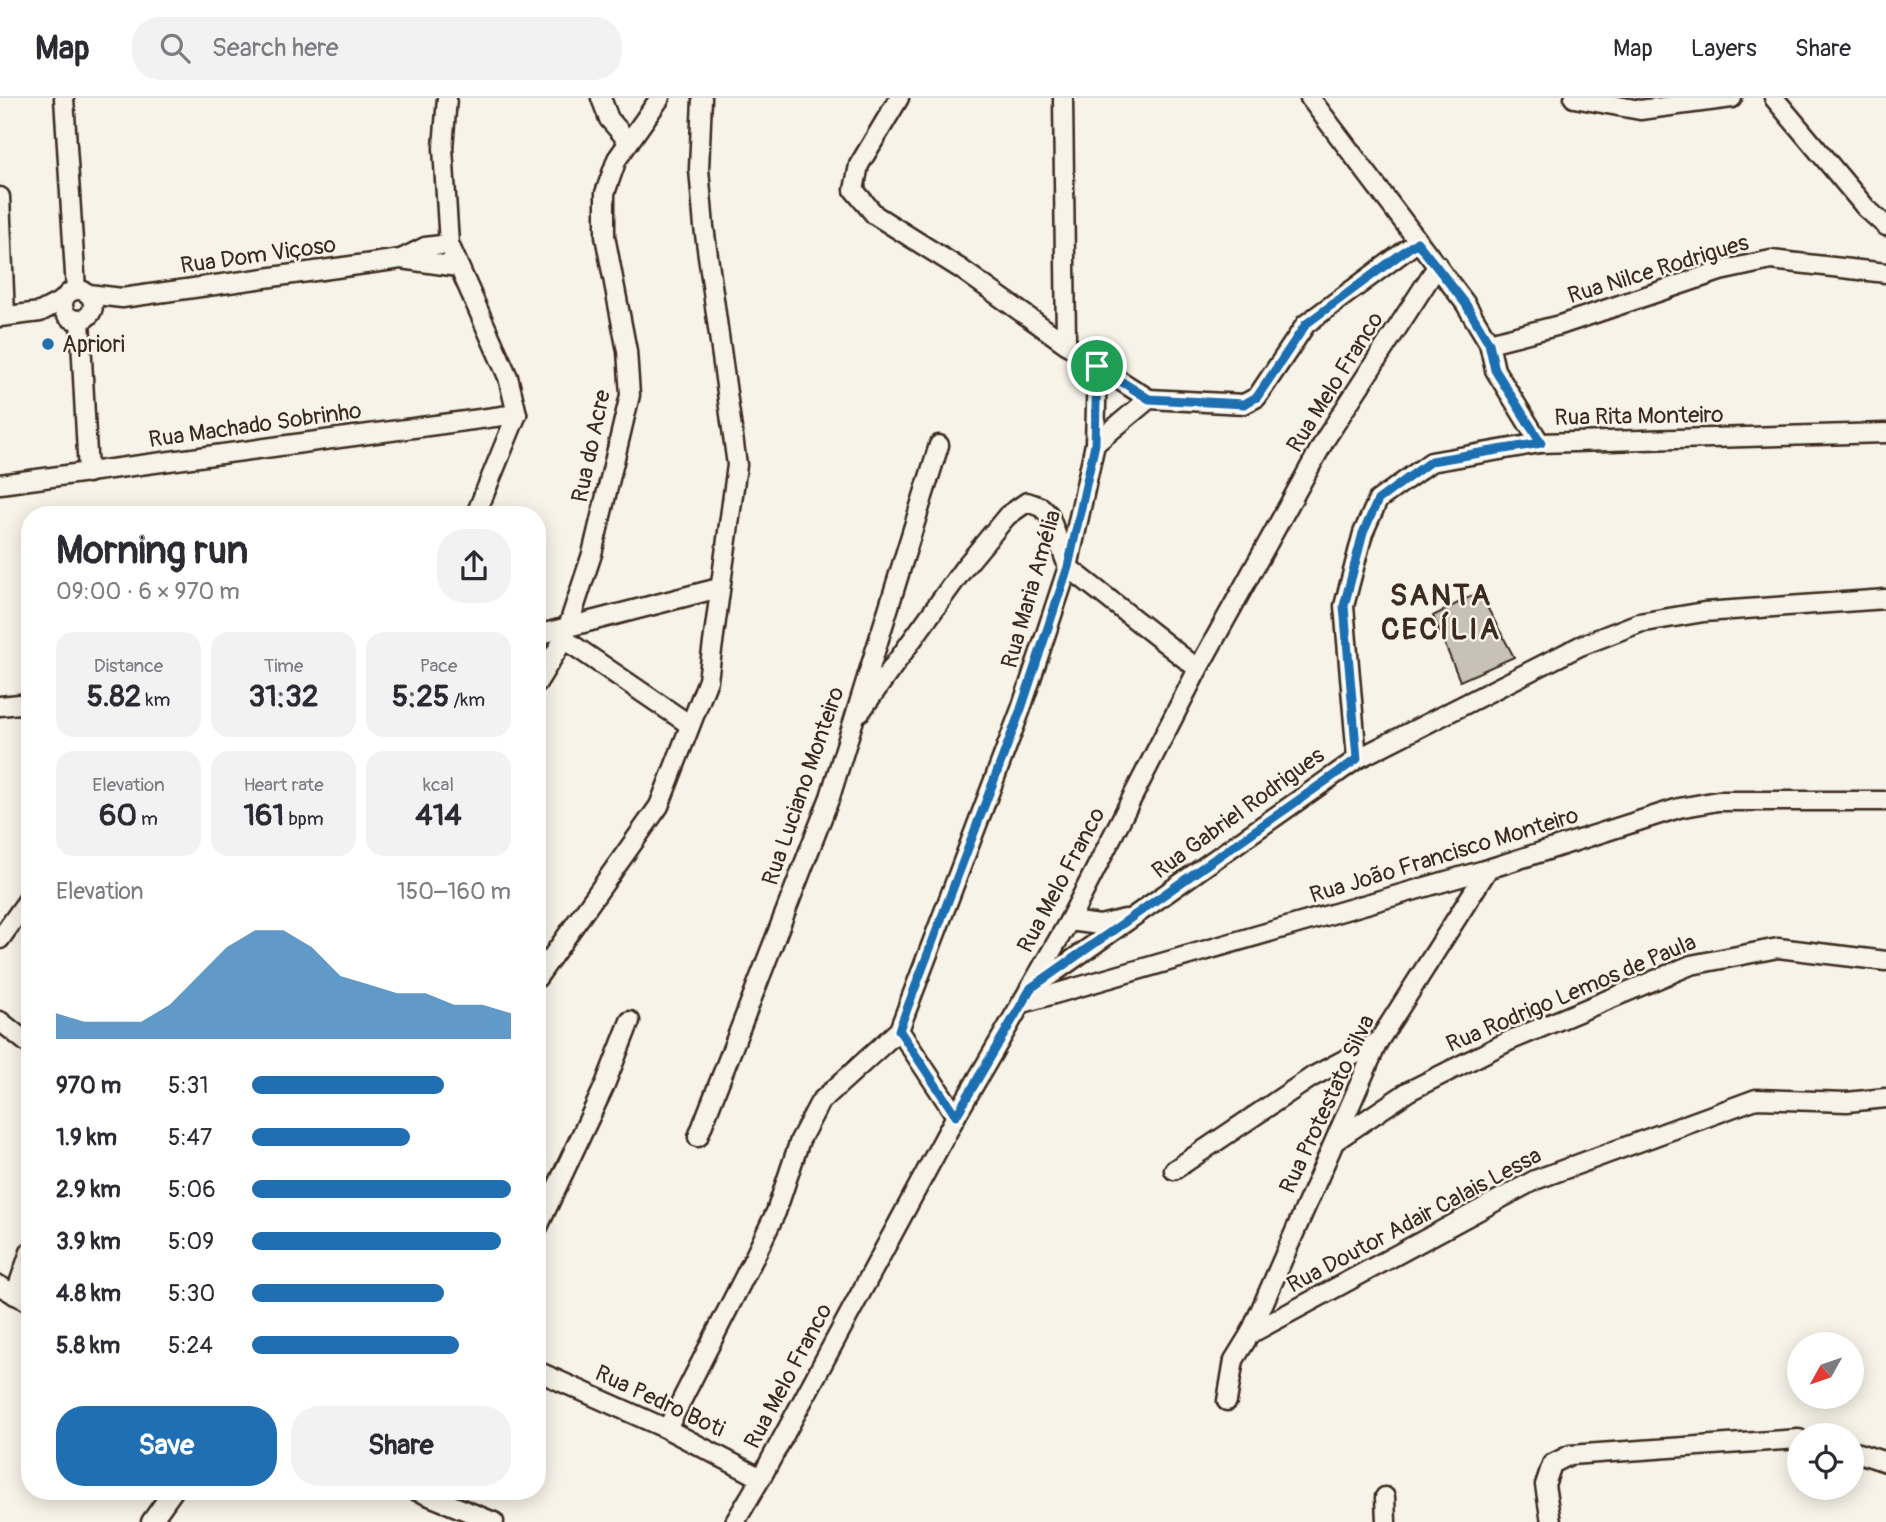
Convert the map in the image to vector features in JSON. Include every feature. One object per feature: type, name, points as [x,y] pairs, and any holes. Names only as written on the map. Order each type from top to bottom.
[{"type":"street","points":[[64,98],[88,473]]},
{"type":"street","points":[[447,98],[443,148],[449,244],[508,377],[517,414],[479,506]]},
{"type":"street","points":[[601,98],[609,119],[629,142]]},
{"type":"street","name":"Rua do Acre","points":[[546,668],[566,634],[592,554],[629,395],[626,351],[605,236],[605,193],[617,159],[660,98]]},
{"type":"street","points":[[546,965],[659,806],[708,680],[737,465],[704,227],[699,169],[702,98]]},
{"type":"street","points":[[900,98],[859,165],[854,190],[875,215],[961,269],[1097,366],[1149,399],[1244,404],[1257,397],[1306,324],[1417,242]]},
{"type":"street","points":[[1063,98],[1066,342]]},
{"type":"street","points":[[1310,98],[1417,242],[1438,265],[1489,343],[1495,370],[1541,443]]},
{"type":"street","points":[[1574,98],[1640,110],[1732,98]]},
{"type":"street","points":[[1774,98],[1866,208],[1886,226]]},
{"type":"street","points":[[0,197],[2,317],[79,306]]},
{"type":"street","name":"Rua Dom Viçoso","points":[[401,259],[425,247],[449,244]]},
{"type":"street","name":"Rua Dom Viçoso","points":[[79,306],[401,259],[458,267]]},
{"type":"street","name":"Rua Nilce Rodrigues","points":[[1489,343],[1560,325],[1720,271],[1771,260],[1886,273]]},
{"type":"street","name":"Rua Melo Franco","points":[[735,1522],[956,1116],[1069,921],[1198,669],[1326,438],[1438,265]]},
{"type":"street","name":"Rua Maria Amélia","points":[[899,1030],[1021,709],[1068,567],[1095,444],[1097,366]]},
{"type":"street","points":[[1095,444],[1149,399]]},
{"type":"street","name":"Rua Machado Sobrinho","points":[[0,484],[517,414]]},
{"type":"street","name":"Rua Rita Monteiro","points":[[1357,759],[1344,606],[1363,533],[1378,500],[1431,461],[1541,443],[1886,433]]},
{"type":"street","name":"Rua Luciano Monteiro","points":[[698,1137],[830,797],[939,445]]},
{"type":"street","points":[[852,723],[964,568],[1007,516],[1027,502],[1041,507],[1049,515],[1068,567],[1198,669]]},
{"type":"street","points":[[546,635],[566,634],[719,588]]},
{"type":"street","name":"Rua Gabriel Rodrigues","points":[[1027,996],[1357,759],[1580,646],[1639,623],[1704,612],[1886,599]]},
{"type":"street","points":[[566,634],[690,725]]},
{"type":"street","points":[[0,706],[21,704]]},
{"type":"street","name":"Rua João Francisco Monteiro","points":[[1027,996],[1488,869],[1679,808],[1718,801],[1886,801]]},
{"type":"street","name":"Rua Protestato Silva","points":[[1227,1401],[1234,1360],[1250,1334],[1378,1042],[1488,869]]},
{"type":"street","points":[[0,939],[21,910]]},
{"type":"street","points":[[1069,921],[1100,925],[1135,917]]},
{"type":"street","name":"Rua Rodrigo Lemos de Paula","points":[[1335,1140],[1409,1091],[1509,1041],[1691,965],[1778,948],[1886,961]]},
{"type":"street","points":[[0,1021],[21,1038]]},
{"type":"street","points":[[546,1210],[604,1087],[630,1021]]},
{"type":"street","points":[[667,1429],[776,1212],[800,1140],[820,1102],[899,1030],[956,1116]]},
{"type":"street","points":[[1174,1170],[1312,1077],[1378,1042]]},
{"type":"street","name":"Rua Doutor Adair Calais Lessa","points":[[1250,1334],[1535,1180],[1756,1099],[1847,1102],[1886,1098]]},
{"type":"street","points":[[15,1295],[21,1278]]},
{"type":"street","name":"Rua Pedro Boti","points":[[546,1375],[667,1429],[761,1478]]},
{"type":"street","points":[[1551,1522],[1545,1485],[1552,1464],[1570,1455],[1787,1440]]},
{"type":"street","points":[[1864,1455],[1886,1462]]},
{"type":"street","points":[[1385,1497],[1386,1522]]},
{"type":"street","points":[[151,1522],[167,1500]]},
{"type":"street","points":[[440,1500],[495,1522]]},
{"type":"building","points":[[1479,592],[1514,657],[1460,681],[1433,616]]},
{"type":"place","name":"Apriori","points":[[48,344]]},
{"type":"district","name":"SANTA CECÍLIA","points":[[1441,612]]},
{"type":"route","points":[[1417,242],[1438,265],[1465,303],[1489,343],[1495,370],[1541,443],[1431,461],[1378,500],[1363,533],[1344,606],[1357,759],[1031,988],[956,1116],[899,1030],[1021,709],[1068,567],[1095,444],[1097,366],[1149,399],[1244,404],[1257,397],[1306,324],[1417,242]]}]
